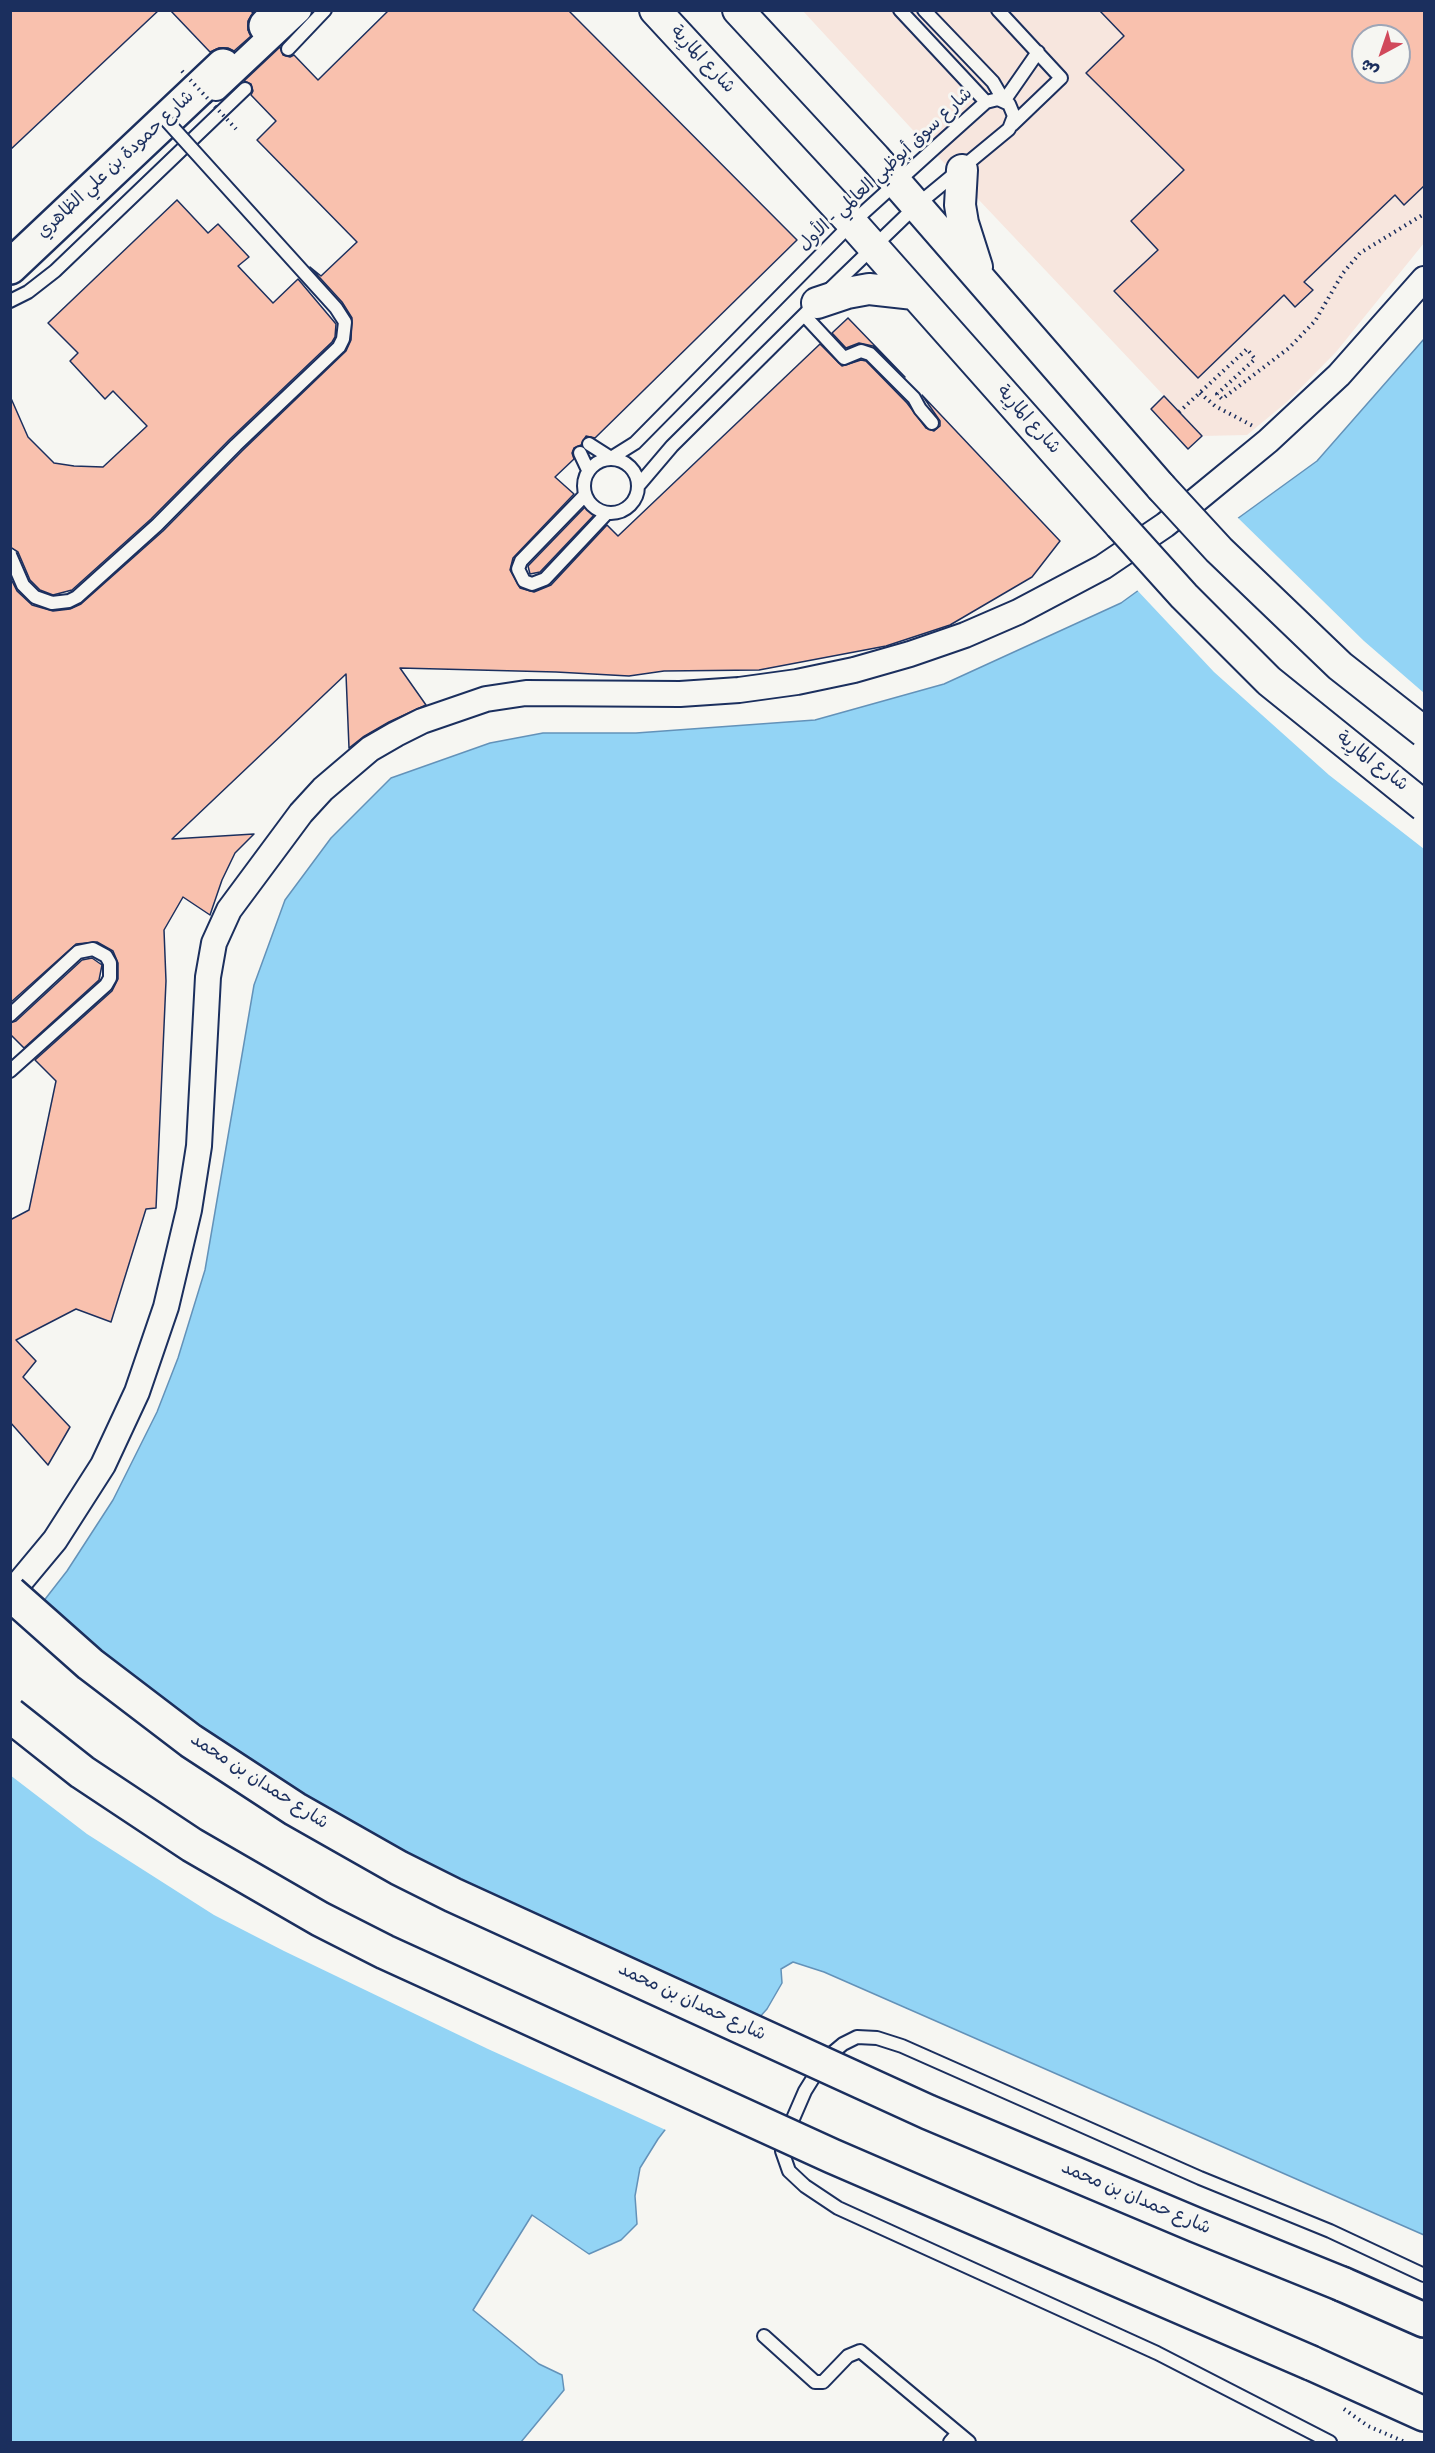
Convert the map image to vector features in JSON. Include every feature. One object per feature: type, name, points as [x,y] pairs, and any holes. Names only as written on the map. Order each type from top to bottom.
[{"type":"main road","name":"شارع حمودة بن علي الظاهري","points":[[10,267],[166,120],[190,80],[223,66]]},
{"type":"main road","name":"شارع حمدان بن محمد","points":[[10,1594],[90,1664],[191,1741],[295,1809],[399,1868],[485,1910],[928,2112],[1425,2320]]},
{"type":"main road","points":[[10,1715],[82,1772],[192,1845],[320,1919],[385,1952],[832,2156],[1425,2414]]},
{"type":"street","points":[[10,281],[299,10]]},
{"type":"street","name":"شارع المارِية","points":[[655,10],[852,223],[1176,587],[1278,688],[1425,806]]},
{"type":"street","points":[[738,10],[897,183],[1161,487],[1219,550],[1340,666],[1425,732]]},
{"type":"street","points":[[962,170],[960,193],[963,223],[980,278]]},
{"type":"street","points":[[10,1594],[54,1540],[103,1465],[137,1392],[166,1307],[189,1210],[199,1146],[208,977],[214,943],[229,910],[301,813],[322,789],[347,767],[396,734],[422,721],[486,699],[526,693],[680,694],[750,688],[854,670],[965,635],[1018,612],[1070,585],[1134,546],[1196,501],[1268,441],[1340,375],[1425,279]]},
{"type":"street","points":[[810,309],[847,293],[869,289],[914,294]]},
{"type":"lane","points":[[279,29],[325,10]]},
{"type":"lane","points":[[900,10],[986,102]]},
{"type":"lane","points":[[924,10],[993,82],[1004,101],[1038,52]]},
{"type":"lane","points":[[585,495],[521,561],[518,569],[524,581],[532,584],[545,579],[607,513],[625,510],[632,503],[638,486],[672,446],[810,309],[917,206],[1009,129],[1061,78],[999,10]]},
{"type":"lane","points":[[10,301],[43,281],[245,89]]},
{"type":"lane","name":"شارع سوق أبوظبي العالمي - الأول","points":[[588,470],[598,461],[610,458],[641,437],[852,223],[986,102],[998,99],[1009,104],[1014,117],[1009,129]]},
{"type":"lane","points":[[10,555],[23,585],[35,597],[52,603],[69,601],[77,597],[157,525],[236,445],[339,347],[343,339],[345,322],[336,308],[166,120]]},
{"type":"lane","points":[[810,309],[844,358],[861,351],[870,354],[914,398],[932,423]]},
{"type":"lane","points":[[589,444],[610,458],[619,459],[633,470],[638,486]]},
{"type":"lane","points":[[580,453],[588,470],[583,487],[585,495],[590,504],[607,513]]},
{"type":"lane","points":[[10,1015],[78,952],[93,949],[106,956],[110,963],[110,978],[106,985],[10,1071]]},
{"type":"lane","points":[[1330,2442],[1157,2353],[838,2208],[805,2186],[789,2171],[782,2151],[805,2091],[825,2059],[843,2044],[857,2037],[877,2038],[902,2046],[1200,2178],[1330,2231],[1425,2275]]},
{"type":"lane","points":[[764,2336],[815,2382],[823,2382],[848,2356],[860,2351],[954,2438],[969,2442]]},
{"type":"path","points":[[190,80],[236,129]]},
{"type":"path","points":[[1179,412],[1247,349],[1255,358],[1217,394],[1222,399],[1288,348],[1315,321],[1343,273],[1360,252],[1425,214]]},
{"type":"path","points":[[1200,393],[1215,406],[1250,424],[1268,441]]},
{"type":"path","points":[[1341,2407],[1368,2427],[1405,2442]]},
{"type":"shaded area","points":[[803,11],[1424,11],[1424,243],[1336,352],[1287,402],[1247,435],[1202,436]]},
{"type":"water","points":[[1424,339],[1424,2235],[824,1972],[793,1962],[781,1969],[782,1983],[767,2009],[706,2076],[658,2139],[640,2168],[635,2196],[637,2224],[621,2240],[589,2254],[532,2215],[473,2310],[539,2364],[562,2375],[564,2390],[521,2442],[11,2442],[11,1643],[67,1571],[113,1500],[157,1412],[178,1358],[205,1270],[254,985],[285,900],[331,838],[391,778],[490,743],[543,733],[636,733],[815,720],[944,684],[1121,603],[1317,461]]},
{"type":"pier","points":[[1236,516],[1364,641],[1424,693],[1424,849],[1329,775],[1214,672],[1136,589]]},
{"type":"pier","points":[[38,1603],[155,1701],[281,1784],[413,1856],[548,1923],[762,2018],[708,2078],[668,2131],[488,2049],[214,1915],[87,1834],[10,1775],[10,1638]]},
{"type":"building","points":[[10,10],[159,10],[10,150]]},
{"type":"building","points":[[170,10],[250,10],[253,13],[248,21],[251,36],[234,51],[219,48],[210,52]]},
{"type":"building","points":[[389,10],[568,10],[797,240],[595,438],[586,436],[581,445],[574,448],[572,453],[574,459],[555,477],[574,494],[513,558],[510,570],[520,588],[534,592],[551,585],[607,525],[618,536],[820,344],[842,366],[861,360],[866,361],[907,403],[926,428],[934,431],[940,426],[940,421],[922,395],[1060,541],[1032,577],[950,625],[886,646],[759,670],[664,671],[629,676],[400,668],[426,705],[389,722],[349,748],[346,674],[172,839],[254,834],[235,853],[222,880],[210,915],[183,897],[164,930],[166,981],[156,1208],[146,1209],[111,1322],[76,1309],[16,1340],[36,1361],[23,1377],[70,1427],[48,1465],[10,1422],[10,1220],[29,1210],[56,1081],[35,1060],[112,991],[118,979],[118,963],[113,951],[97,942],[76,944],[10,1003],[10,577],[17,591],[32,605],[53,611],[70,609],[81,604],[163,531],[346,351],[351,340],[352,318],[342,302],[310,267],[321,276],[357,242],[257,140],[276,121],[251,95],[253,91],[251,84],[244,81],[280,47],[283,55],[290,57],[294,55],[318,80]]},
{"type":"building","points":[[1099,10],[1425,10],[1425,185],[1404,205],[1395,195],[1304,282],[1313,290],[1295,307],[1284,295],[1198,378],[1114,291],[1158,250],[1131,221],[1184,170],[1086,73],[1124,36]]},
{"type":"building","points":[[177,200],[208,233],[218,224],[249,257],[238,266],[273,303],[298,279],[336,324],[335,337],[151,519],[72,590],[53,595],[40,590],[30,580],[18,552],[10,547],[10,396],[28,437],[54,463],[103,467],[147,426],[113,391],[105,399],[70,361],[78,353],[48,323]]},
{"type":"building","points":[[848,318],[905,377],[873,346],[859,343],[846,348],[832,333]]},
{"type":"building","points":[[1164,396],[1202,436],[1188,449],[1151,409]]},
{"type":"building","points":[[586,506],[595,514],[540,572],[530,574],[528,566]]},
{"type":"building","points":[[92,958],[102,965],[99,980],[24,1048],[10,1034],[10,1023],[16,1021],[82,960]]}]
